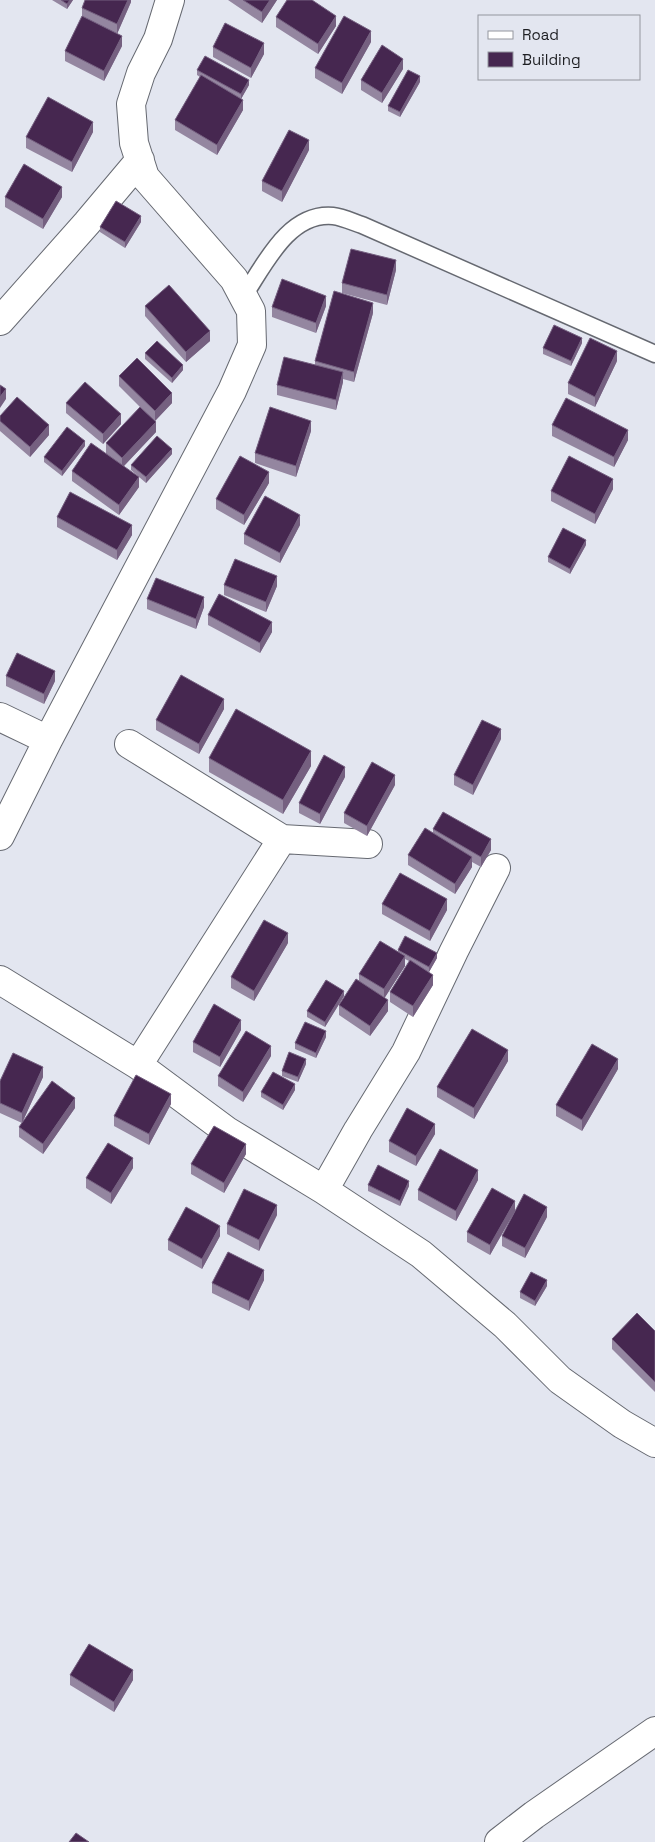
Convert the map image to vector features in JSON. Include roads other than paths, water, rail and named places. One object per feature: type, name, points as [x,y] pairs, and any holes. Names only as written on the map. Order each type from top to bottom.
[{"type":"street","points":[[0,836],[48,740],[232,391],[252,345],[251,312],[234,279],[145,177],[134,143],[131,104],[141,73],[158,39],[170,0]]},
{"type":"street","points":[[0,321],[87,224],[140,160]]},
{"type":"street","points":[[0,717],[48,740]]},
{"type":"street","points":[[129,744],[282,839],[368,844]]},
{"type":"street","points":[[138,1064],[282,839]]},
{"type":"street","points":[[324,1190],[406,1052],[496,868]]},
{"type":"street","points":[[0,980],[138,1064],[226,1131],[324,1190],[421,1254],[505,1325],[560,1380],[622,1424],[655,1443]]},
{"type":"street","points":[[499,1842],[534,1815],[655,1731]]},
{"type":"lane","points":[[243,297],[281,241],[294,228],[311,218],[334,216],[362,226],[655,354]]}]
